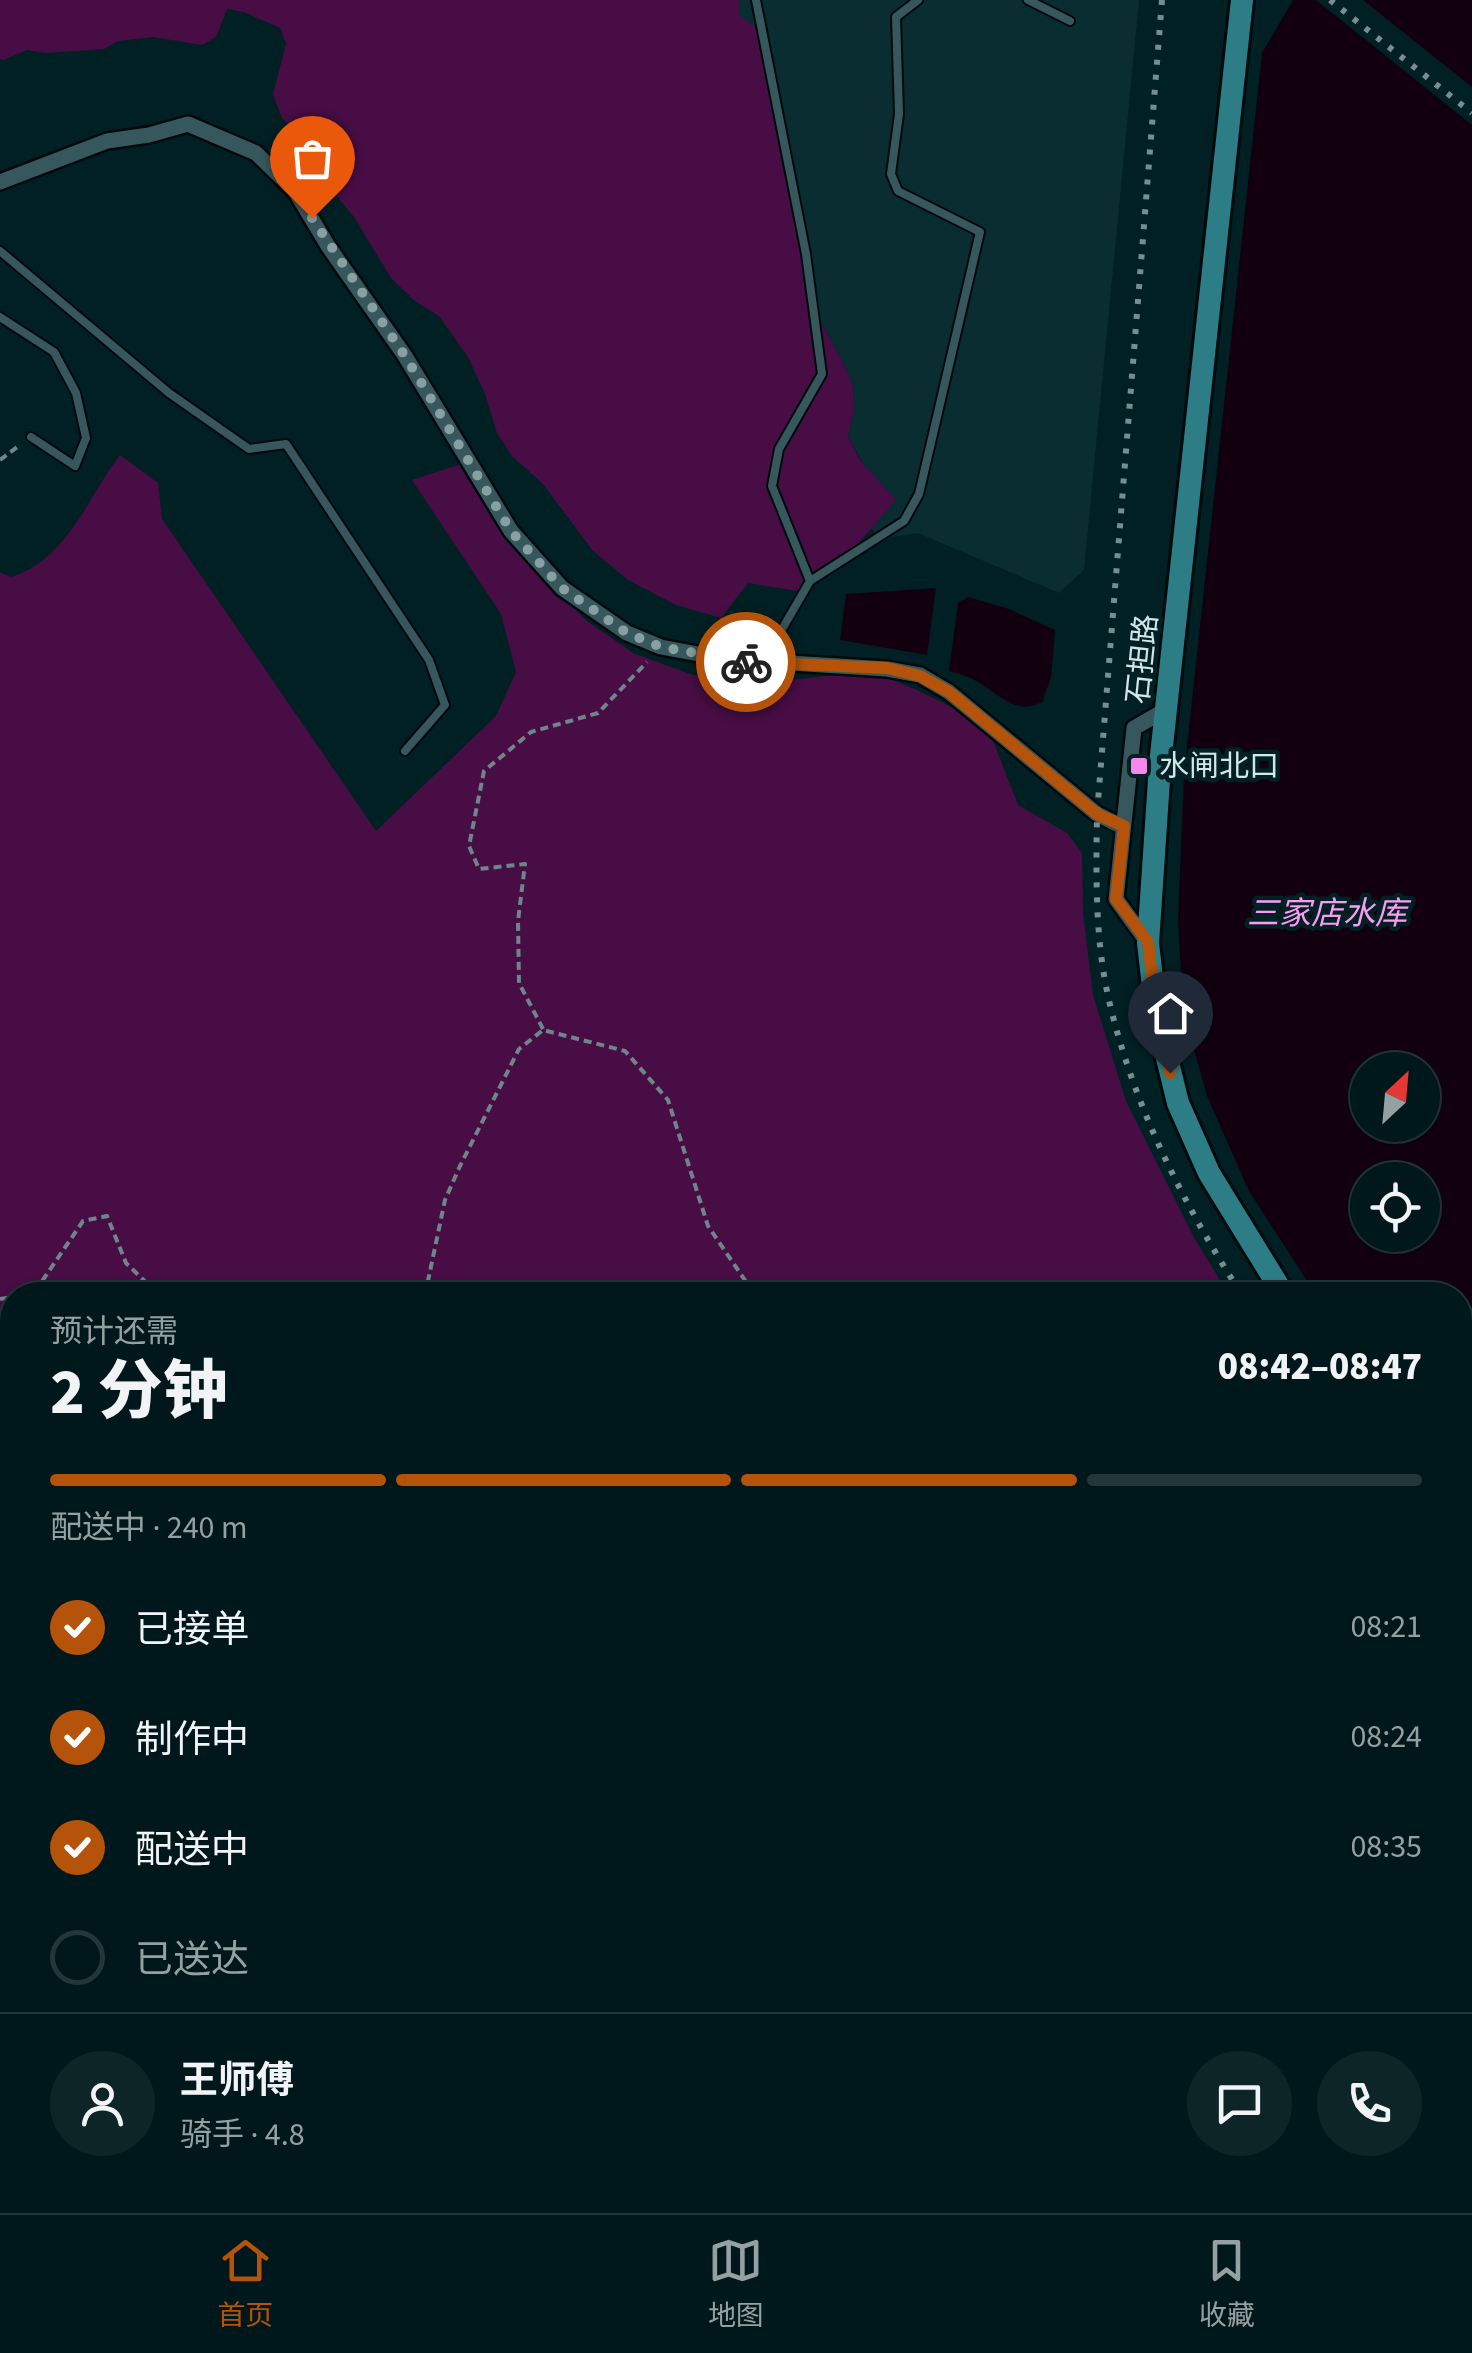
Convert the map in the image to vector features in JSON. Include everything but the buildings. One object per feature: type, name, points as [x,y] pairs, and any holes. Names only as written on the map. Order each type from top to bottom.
[{"type":"main road","name":"石担路","points":[[1242,0],[1153,847],[1148,942],[1156,1012],[1178,1103],[1208,1173],[1276,1282]]},
{"type":"street","points":[[0,186],[106,141],[188,124],[256,152],[296,191],[328,246],[405,356],[511,531],[562,588],[627,633],[661,647],[762,663],[887,668],[920,676],[949,692],[1097,814],[1124,826]]},
{"type":"street","points":[[1148,942],[1116,899],[1134,728],[1167,709]]},
{"type":"lane","points":[[756,0],[806,254],[822,374],[778,449],[772,486],[810,581]]},
{"type":"lane","points":[[762,663],[810,581],[904,521],[919,494],[980,232],[898,191],[890,174],[899,114],[896,17],[918,0]]},
{"type":"lane","points":[[1028,0],[1070,21]]},
{"type":"lane","points":[[0,250],[169,393],[249,449],[286,444],[429,660],[445,704],[404,751]]},
{"type":"lane","points":[[0,317],[54,352],[76,393],[86,438],[75,466],[32,437]]},
{"type":"path","points":[[0,460],[32,437]]},
{"type":"path","points":[[661,647],[598,713],[530,732],[484,771],[469,846],[479,869],[524,864],[518,921],[519,983],[543,1030],[625,1051],[668,1100],[708,1226],[746,1282]]},
{"type":"path","points":[[429,1282],[445,1200],[460,1166],[518,1049],[543,1030]]},
{"type":"path","points":[[41,1282],[83,1221],[108,1216],[126,1263],[146,1282]]},
{"type":"shaded area","points":[[0,0],[740,0],[739,15],[766,36],[814,311],[853,386],[854,410],[848,436],[860,460],[896,500],[837,568],[798,591],[748,583],[721,618],[676,605],[628,580],[593,551],[543,484],[512,456],[497,433],[468,357],[439,316],[416,302],[391,278],[354,217],[315,169],[309,148],[282,118],[273,94],[286,44],[280,28],[227,9],[216,37],[202,45],[153,37],[118,41],[104,49],[45,53],[27,50],[3,60]]},
{"type":"shaded area","points":[[740,0],[1139,0],[1084,570],[1059,593],[918,533],[882,539],[871,528],[896,500],[863,464],[848,436],[854,410],[853,386],[814,311],[738,15]]},
{"type":"shaded area","points":[[120,455],[158,483],[162,519],[376,831],[496,716],[516,672],[501,614],[412,480],[461,464],[538,572],[587,621],[633,653],[690,674],[742,685],[827,676],[860,667],[967,715],[990,733],[1018,805],[1067,833],[1082,853],[1083,913],[1093,995],[1126,1101],[1193,1236],[1221,1282],[0,1282],[0,572],[11,577],[47,557],[74,526]]},
{"type":"water","name":"三家店水库","points":[[1293,0],[1472,0],[1472,1282],[1308,1282],[1249,1191],[1207,1096],[1183,1010],[1178,919],[1184,774],[1262,53]]},
{"type":"water","points":[[936,588],[927,655],[840,640],[846,594]]},
{"type":"water","points":[[968,597],[1009,609],[1055,630],[1051,678],[1042,702],[1017,705],[973,679],[949,671],[958,603]]},
{"type":"pier","points":[[1316,0],[1363,0],[1472,87],[1472,125]]},
{"type":"railway","points":[[1162,0],[1097,814],[1099,929],[1108,996],[1145,1114],[1180,1189],[1234,1282]]},
{"type":"railway","points":[[1330,0],[1472,113]]},
{"type":"way so far","points":[[312,218],[405,356],[511,531],[562,588],[627,633],[661,647],[746,662]]},
{"type":"place","name":"水闸北口","points":[[1139,766]]},
{"type":"route","points":[[746,662],[887,668],[920,676],[949,692],[1097,814],[1124,826],[1116,899],[1148,942],[1156,1012],[1170,1073]]}]
